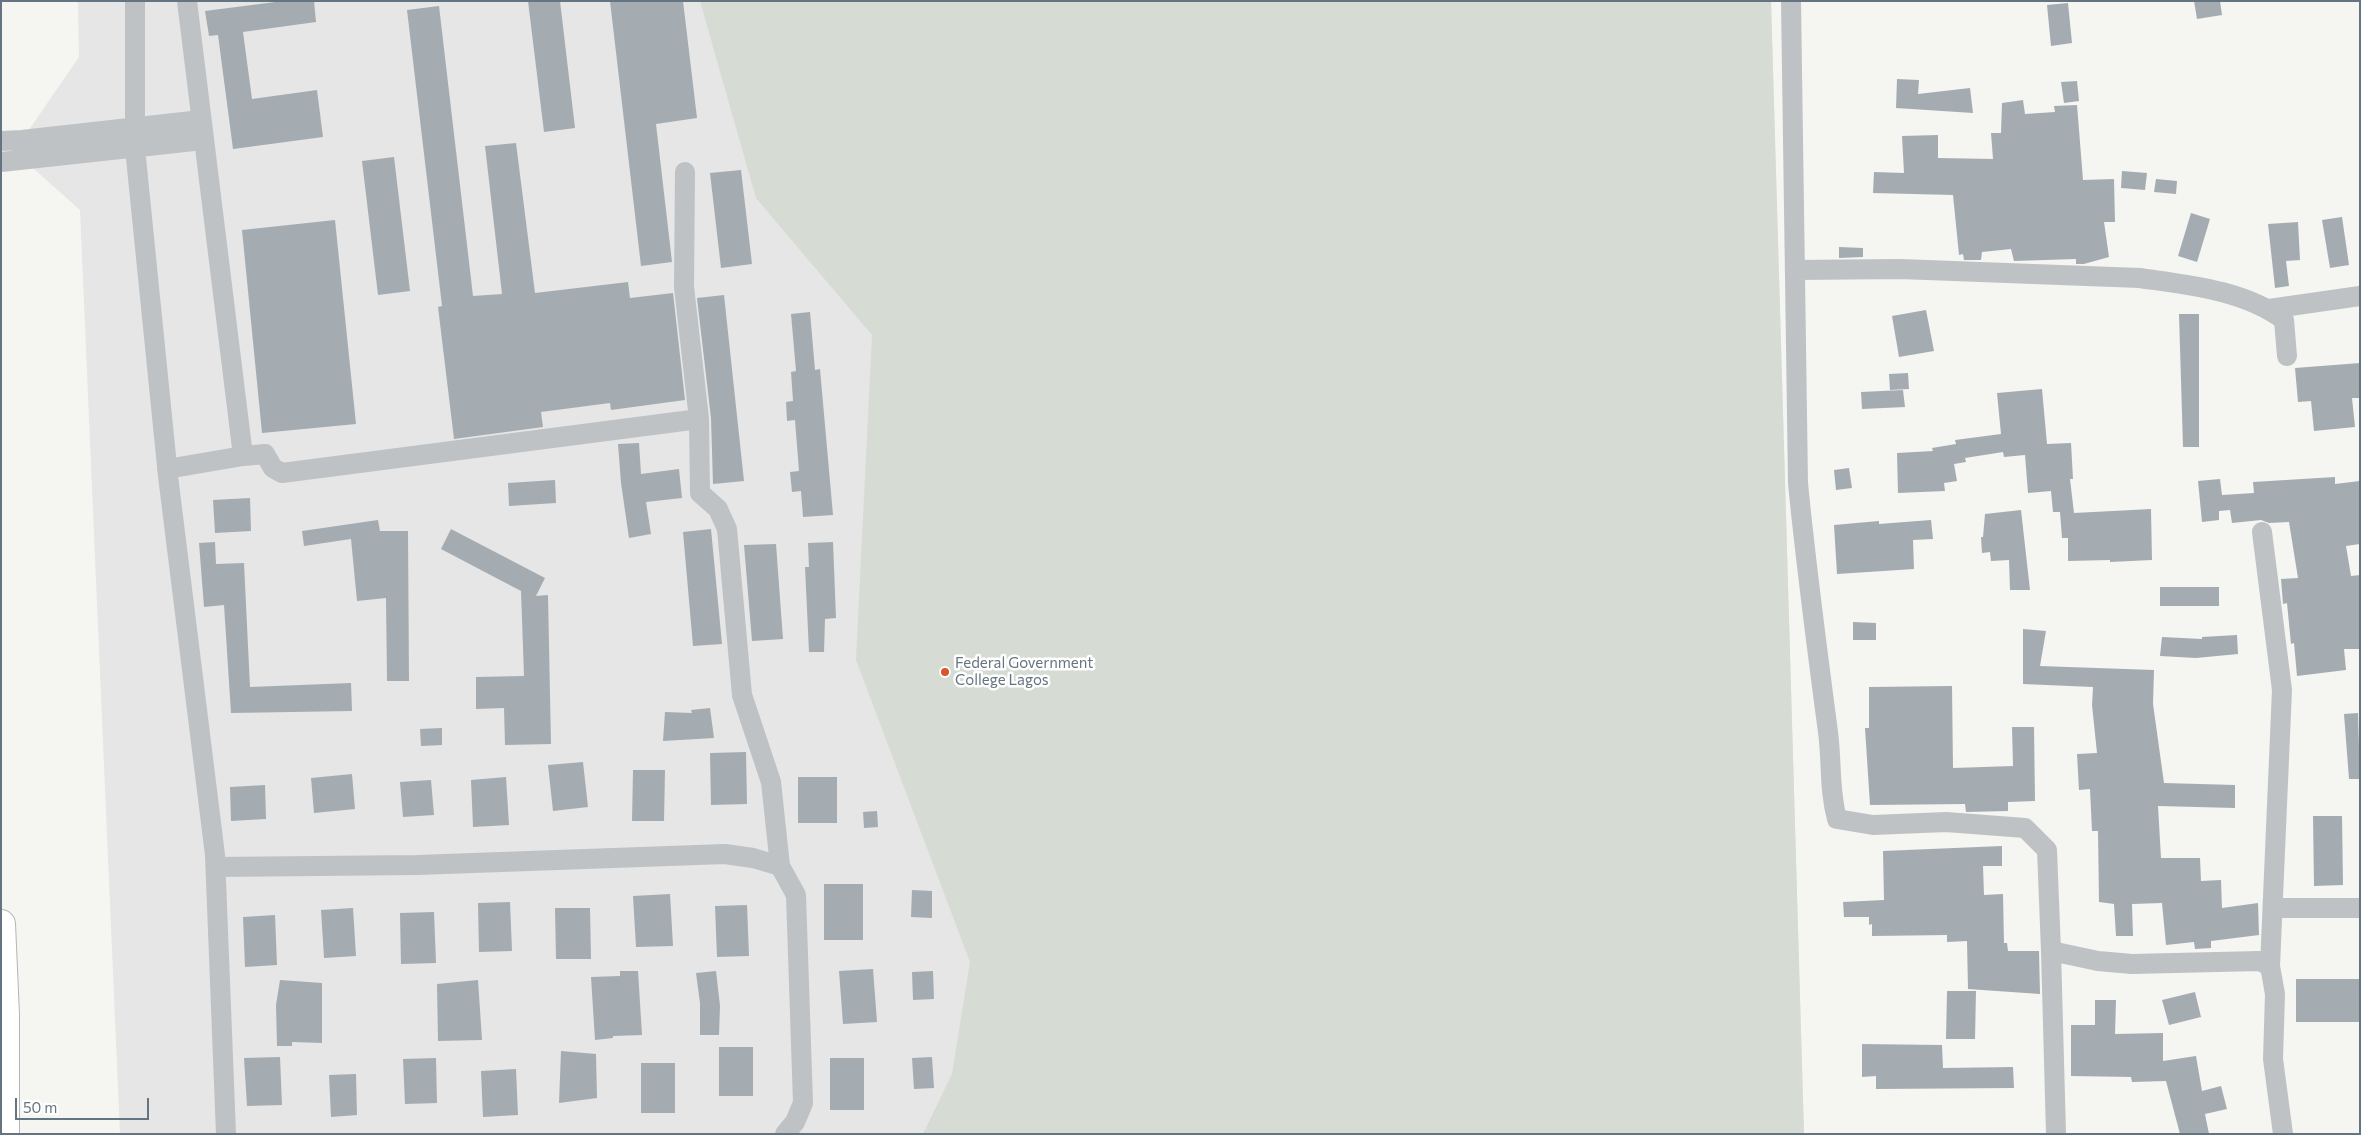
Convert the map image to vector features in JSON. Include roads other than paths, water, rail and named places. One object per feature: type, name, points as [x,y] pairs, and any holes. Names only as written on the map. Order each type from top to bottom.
[{"type":"highway","points":[[1,924],[5,1015],[4,1134]]},
{"type":"street","points":[[135,1],[135,148],[168,469],[216,867],[226,1134]]},
{"type":"street","points":[[187,1],[200,120],[242,432],[243,456]]},
{"type":"street","points":[[1791,1],[1798,483],[1805,558],[1830,745],[1831,798],[1837,819],[1873,825],[1946,822],[2025,828],[2047,850],[2056,1134]]},
{"type":"street","points":[[1,141],[200,120]]},
{"type":"street","points":[[1,162],[203,140]]},
{"type":"street","points":[[685,172],[684,287],[699,419],[700,493],[718,509],[727,529],[742,695],[753,735],[771,782],[780,866],[796,895],[803,1103],[795,1122],[785,1134]]},
{"type":"street","points":[[1796,270],[1900,268],[2140,278],[2175,283],[2251,300],[2269,309],[2284,320],[2287,356]]},
{"type":"street","points":[[2269,309],[2360,296]]},
{"type":"street","points":[[168,469],[265,454],[273,468],[282,473],[699,419]]},
{"type":"street","points":[[2262,532],[2282,690],[2270,966],[2275,994],[2273,1059],[2283,1134]]},
{"type":"street","points":[[216,867],[417,865],[725,854],[753,858],[780,866]]},
{"type":"street","points":[[2273,908],[2360,908]]},
{"type":"street","points":[[2051,951],[2098,961],[2132,964],[2259,961],[2270,966]]},
{"type":"place","name":"Federal Government College Lagos","points":[[945,672]]}]
